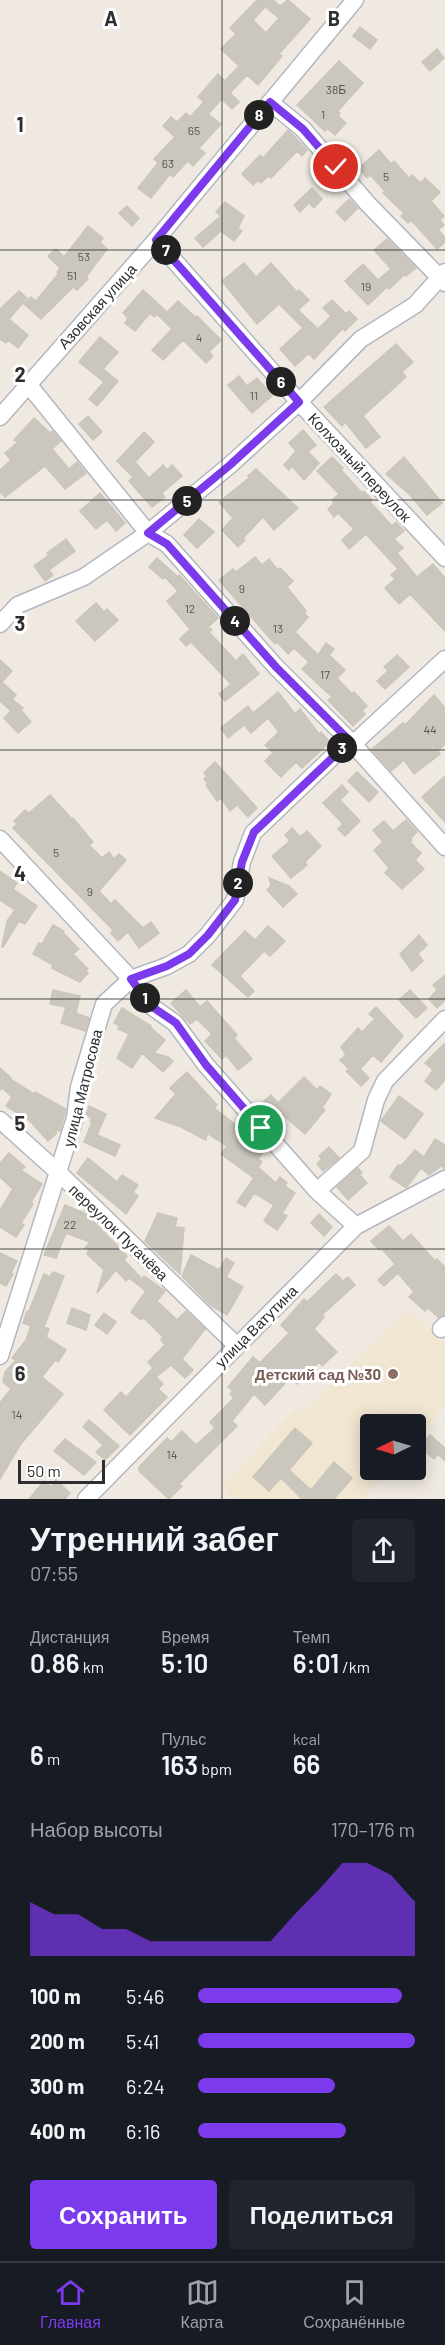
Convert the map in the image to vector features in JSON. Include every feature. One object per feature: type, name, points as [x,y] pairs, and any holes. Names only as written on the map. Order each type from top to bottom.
[{"type":"street","name":"Азовская улица","points":[[0,417],[156,240],[355,0]]},
{"type":"street","points":[[0,624],[18,605],[84,577],[148,533],[230,465],[299,402],[361,339],[415,305],[443,278],[368,204],[303,129],[270,102]]},
{"type":"street","name":"Колхозный переулок","points":[[156,240],[299,402],[445,558]]},
{"type":"street","points":[[28,384],[148,533],[167,544],[276,667],[351,743],[445,847]]},
{"type":"street","name":"улица Матросова","points":[[0,1356],[59,1173],[75,1118],[79,1087],[104,1004],[131,979],[167,966],[189,954],[208,935],[235,900],[242,862],[254,832],[445,659]]},
{"type":"street","points":[[0,839],[131,979],[151,1006],[176,1023],[206,1065],[317,1191],[356,1226]]},
{"type":"street","points":[[317,1191],[362,1151],[376,1100],[385,1080],[445,1019]]},
{"type":"street","name":"переулок Пугачёва","points":[[0,1120],[59,1173],[236,1345]]},
{"type":"street","name":"улица Ватутина","points":[[86,1499],[356,1226],[445,1179]]},
{"type":"shaded area","name":"Детский сад №30","points":[[408,1310],[445,1343],[445,1406],[426,1428],[426,1414],[360,1414],[360,1480],[380,1480],[363,1499],[234,1499],[221,1487],[297,1407],[302,1412]]},
{"type":"building","points":[[257,0],[273,0],[280,6],[288,0],[310,19],[279,54],[282,56],[258,85],[247,75],[230,93],[239,102],[232,109],[222,99],[208,114],[221,124],[199,148],[205,153],[193,166],[188,161],[173,177],[170,174],[151,198],[138,188],[158,163],[154,159],[175,137],[163,126],[171,117],[177,122],[186,113],[190,117],[204,102],[198,97],[218,74],[225,81],[239,66],[221,49],[236,34],[230,28]],"holes":[[[257,0],[279,18],[266,33],[253,20],[265,7]]]},
{"type":"building","points":[[360,27],[377,40],[370,49],[353,36]]},
{"type":"building","points":[[437,49],[444,58],[430,71],[422,62]]},
{"type":"building","points":[[339,61],[363,83],[338,111],[340,113],[338,116],[346,123],[335,135],[327,128],[325,131],[297,105]]},
{"type":"building","points":[[288,130],[307,150],[302,156],[297,151],[271,178],[268,176],[261,183],[258,180],[253,185],[242,174],[260,155],[263,158]]},
{"type":"building","points":[[379,150],[391,164],[394,161],[409,178],[412,175],[421,183],[425,178],[440,192],[431,201],[444,216],[440,220],[444,225],[438,230],[445,237],[445,242],[437,249],[411,220],[408,223],[401,216],[404,213],[383,193],[385,191],[370,175],[367,178],[359,168]]},
{"type":"building","points":[[312,188],[322,199],[314,208],[309,203],[300,212],[294,205]]},
{"type":"building","points":[[349,199],[358,208],[345,221],[336,212]]},
{"type":"building","points":[[225,202],[244,216],[238,228],[242,231],[234,241],[221,231],[203,247],[195,238],[221,216],[216,212]]},
{"type":"building","points":[[127,206],[139,218],[132,226],[119,213]]},
{"type":"building","points":[[88,226],[103,238],[100,242],[107,249],[86,277],[88,279],[77,290],[73,287],[41,319],[24,304],[31,297],[36,301],[59,273],[57,272],[60,268],[48,256],[56,249],[64,257]]},
{"type":"building","points":[[387,239],[416,268],[406,276],[405,274],[389,289],[387,287],[368,305],[345,281],[363,264],[378,280],[391,269],[374,250]]},
{"type":"building","points":[[244,263],[256,277],[271,263],[297,292],[299,290],[309,300],[298,310],[318,329],[331,316],[323,308],[332,300],[346,314],[349,311],[357,319],[345,331],[343,328],[314,359],[309,353],[295,366],[280,349],[303,328],[279,304],[257,324],[222,281]]},
{"type":"building","points":[[143,290],[167,312],[178,301],[221,340],[209,352],[213,356],[206,363],[183,340],[163,360],[152,350],[172,329],[157,314],[154,317],[150,313],[135,331],[125,323],[128,318],[123,313]]},
{"type":"building","points":[[19,291],[27,298],[9,319],[28,335],[18,348],[8,340],[6,343],[0,339],[0,309]]},
{"type":"building","points":[[100,337],[118,352],[103,369],[118,381],[97,406],[89,399],[104,382],[79,362]]},
{"type":"building","points":[[396,344],[413,362],[402,372],[406,377],[363,416],[380,437],[366,448],[345,422],[342,426],[324,407]]},
{"type":"building","points":[[239,376],[247,386],[257,378],[272,396],[252,413],[228,385]]},
{"type":"building","points":[[88,416],[102,432],[93,440],[79,424]]},
{"type":"building","points":[[34,418],[61,441],[52,449],[69,469],[77,462],[86,473],[65,489],[45,466],[5,497],[0,492],[0,470],[11,460],[5,453],[18,442],[14,440]]},
{"type":"building","points":[[303,430],[316,445],[308,452],[319,463],[304,480],[292,466],[289,470],[284,465],[296,451],[289,443]]},
{"type":"building","points":[[144,432],[154,442],[135,462],[149,478],[163,465],[167,470],[172,465],[182,476],[162,493],[165,497],[152,507],[129,481],[133,477],[117,461]]},
{"type":"building","points":[[332,457],[362,493],[364,491],[372,500],[370,502],[392,526],[396,522],[404,531],[394,539],[403,548],[397,553],[417,577],[433,564],[445,578],[445,631],[410,594],[399,604],[385,588],[395,579],[391,575],[398,569],[366,534],[349,549],[342,540],[354,529],[338,513],[334,517],[328,509],[334,503],[332,500],[339,494],[317,471]]},
{"type":"building","points":[[404,457],[442,503],[427,515],[410,495],[386,474]]},
{"type":"building","points":[[256,469],[298,508],[274,530],[263,517],[243,538],[245,540],[238,547],[222,530],[233,518],[219,502],[249,478],[248,476]]},
{"type":"building","points":[[100,493],[125,523],[116,531],[107,520],[96,529],[80,511]]},
{"type":"building","points":[[199,519],[214,532],[197,548],[184,535]]},
{"type":"building","points":[[66,539],[75,551],[49,570],[53,575],[45,581],[34,566]]},
{"type":"building","points":[[255,557],[262,565],[269,559],[278,570],[280,568],[293,581],[287,587],[306,611],[304,613],[308,617],[295,632],[318,655],[326,643],[334,649],[329,655],[345,670],[337,678],[367,706],[362,711],[365,714],[353,726],[328,700],[332,697],[302,669],[309,662],[294,648],[288,654],[277,642],[275,644],[219,580],[233,569],[236,572]]},
{"type":"building","points":[[157,558],[178,577],[179,575],[218,618],[208,627],[212,630],[209,632],[236,661],[243,654],[259,674],[225,701],[219,694],[231,684],[191,642],[186,646],[180,639],[190,629],[167,601],[178,591],[165,577],[163,579],[149,567]]},
{"type":"building","points":[[96,603],[104,612],[107,609],[118,620],[95,641],[76,621]]},
{"type":"building","points":[[397,655],[409,667],[385,689],[377,681],[388,671],[384,667]]},
{"type":"building","points":[[0,660],[12,671],[2,682],[16,695],[12,699],[23,708],[21,710],[31,722],[18,733],[4,718],[11,711],[0,701]]},
{"type":"building","points":[[278,692],[295,714],[300,709],[319,734],[321,732],[330,742],[302,768],[296,762],[281,777],[265,761],[273,753],[265,745],[279,732],[268,718],[251,733],[244,725],[228,738],[221,728],[248,706],[253,713]]},
{"type":"building","points":[[434,695],[445,708],[445,744],[438,751],[440,754],[414,774],[404,760],[391,771],[372,749],[403,723],[405,725]]},
{"type":"building","points":[[215,762],[257,808],[248,817],[237,805],[230,811],[221,798],[217,801],[206,785],[208,784],[204,779],[207,776],[204,773]]},
{"type":"building","points":[[357,772],[378,792],[369,802],[348,781]]},
{"type":"building","points":[[445,776],[445,822],[422,797]]},
{"type":"building","points":[[342,785],[348,792],[340,800],[360,821],[345,836],[338,829],[343,824],[323,803]]},
{"type":"building","points":[[50,795],[93,842],[89,845],[102,858],[109,852],[114,859],[119,854],[126,860],[99,891],[111,904],[115,900],[143,928],[151,922],[159,933],[139,948],[128,932],[118,941],[111,933],[113,930],[13,828],[17,824],[14,821],[25,810],[29,813]]},
{"type":"building","points":[[406,820],[417,832],[410,842],[421,853],[415,860],[424,869],[402,889],[385,873],[389,868],[374,850],[383,842],[373,830],[384,821],[393,831]]},
{"type":"building","points":[[292,828],[300,837],[307,831],[321,846],[305,862],[307,865],[291,878],[272,856],[290,841],[285,835]]},
{"type":"building","points":[[0,871],[17,883],[13,889],[37,906],[25,924],[19,921],[3,947],[7,921],[15,910],[0,900]]},
{"type":"building","points":[[269,878],[289,886],[297,894],[283,907],[267,890],[271,886]]},
{"type":"building","points":[[53,925],[64,931],[63,933],[79,949],[73,954],[88,969],[86,971],[88,973],[80,982],[52,968],[53,965],[33,954]]},
{"type":"building","points":[[268,926],[285,941],[270,956],[264,951],[240,976],[254,991],[248,997],[212,965],[245,931],[255,940]]},
{"type":"building","points":[[419,935],[427,945],[418,954],[423,961],[412,971],[400,954]]},
{"type":"building","points":[[445,975],[445,1000],[437,1008],[429,999],[437,990],[433,985]]},
{"type":"building","points":[[53,990],[80,996],[76,1013],[89,1018],[85,1031],[61,1023],[66,1007],[50,1004]]},
{"type":"building","points":[[186,990],[200,1007],[207,1001],[237,1035],[234,1038],[252,1059],[238,1070],[226,1055],[222,1059],[205,1041],[212,1034],[197,1019],[190,1024],[171,1003]]},
{"type":"building","points":[[410,990],[427,1008],[416,1018],[399,1000]]},
{"type":"building","points":[[376,1007],[403,1036],[381,1062],[373,1055],[360,1069],[369,1078],[361,1086],[346,1071],[349,1069],[340,1060],[346,1055],[341,1047],[358,1028],[362,1032],[375,1019],[369,1014]]},
{"type":"building","points":[[122,1008],[151,1026],[165,1040],[154,1053],[173,1061],[163,1072],[142,1053],[132,1068],[117,1058],[129,1034],[118,1029],[120,1026],[114,1023]]},
{"type":"building","points":[[445,1043],[445,1080],[436,1090],[425,1081],[433,1070],[425,1063]]},
{"type":"building","points":[[0,1068],[10,1079],[34,1094],[35,1092],[66,1109],[60,1131],[54,1129],[57,1133],[48,1141],[29,1120],[6,1106],[12,1097],[2,1088],[0,1090]]},
{"type":"building","points":[[187,1072],[217,1105],[214,1108],[249,1135],[245,1141],[262,1154],[258,1159],[262,1162],[258,1167],[276,1183],[280,1177],[287,1183],[285,1186],[295,1193],[282,1213],[287,1216],[277,1230],[264,1221],[274,1205],[254,1193],[245,1207],[237,1202],[254,1178],[221,1154],[227,1146],[207,1133],[206,1140],[181,1127],[155,1118],[176,1094],[170,1088]]},
{"type":"building","points":[[304,1077],[317,1090],[320,1086],[331,1094],[322,1108],[325,1110],[305,1134],[283,1115],[277,1121],[261,1104],[271,1095],[278,1103]]},
{"type":"building","points":[[399,1096],[423,1114],[405,1139],[381,1121]]},
{"type":"building","points":[[89,1106],[106,1114],[97,1135],[120,1145],[115,1156],[84,1142],[92,1122],[90,1121],[92,1118],[86,1115]]},
{"type":"building","points":[[435,1139],[445,1145],[445,1169],[441,1166],[429,1175],[421,1168],[406,1188],[390,1177],[398,1165],[401,1166],[415,1150],[424,1157]]},
{"type":"building","points":[[329,1147],[339,1158],[323,1171],[317,1164],[322,1159],[319,1156]]},
{"type":"building","points":[[9,1153],[25,1167],[21,1170],[42,1184],[31,1202],[33,1204],[21,1223],[24,1225],[16,1237],[0,1227],[0,1210],[13,1189],[0,1177],[0,1163]]},
{"type":"building","points":[[88,1158],[117,1182],[122,1175],[138,1185],[133,1192],[138,1196],[126,1214],[77,1173]]},
{"type":"building","points":[[358,1168],[362,1173],[359,1174],[367,1183],[348,1200],[337,1187]]},
{"type":"building","points":[[65,1205],[86,1214],[127,1256],[124,1260],[142,1279],[144,1276],[165,1291],[157,1301],[177,1320],[186,1311],[205,1329],[182,1359],[193,1370],[185,1378],[171,1365],[156,1377],[163,1384],[158,1389],[167,1397],[130,1435],[104,1410],[121,1392],[126,1397],[153,1368],[148,1362],[165,1345],[161,1340],[163,1337],[143,1317],[141,1320],[131,1312],[146,1291],[129,1278],[126,1281],[116,1270],[97,1293],[104,1270],[87,1254],[89,1249],[85,1248],[90,1242],[66,1233],[56,1258],[44,1255]]},
{"type":"building","points":[[158,1213],[177,1218],[175,1227],[184,1228],[180,1274],[145,1241]]},
{"type":"building","points":[[319,1214],[332,1227],[324,1236],[311,1223]]},
{"type":"building","points":[[389,1226],[403,1241],[411,1234],[435,1261],[437,1259],[445,1267],[445,1315],[438,1317],[428,1308],[425,1311],[409,1297],[414,1292],[398,1273],[384,1286],[378,1280],[395,1264],[381,1248],[379,1250],[371,1241]]},
{"type":"building","points":[[0,1253],[17,1261],[6,1286],[0,1283]]},
{"type":"building","points":[[191,1255],[219,1270],[226,1258],[234,1263],[226,1277],[243,1287],[227,1315],[210,1305],[182,1276]]},
{"type":"building","points":[[53,1272],[64,1276],[44,1327],[49,1329],[46,1337],[66,1350],[58,1362],[55,1360],[42,1377],[63,1394],[20,1445],[0,1479],[0,1403],[11,1389],[3,1382],[5,1372],[16,1360],[12,1358],[26,1340],[31,1326],[23,1323],[44,1274],[50,1277]]},
{"type":"building","points":[[336,1274],[343,1281],[348,1277],[355,1285],[322,1315],[324,1317],[314,1329],[337,1352],[322,1366],[319,1362],[297,1384],[290,1378],[265,1405],[254,1394],[232,1421],[237,1426],[179,1484],[182,1486],[169,1499],[139,1471],[139,1467],[167,1438],[171,1442],[182,1431],[196,1445],[215,1428],[210,1422],[234,1398],[230,1394],[233,1391],[228,1387],[253,1357],[260,1363],[289,1333],[281,1325],[304,1299],[307,1302]]},
{"type":"building","points":[[72,1308],[90,1315],[86,1330],[67,1323]]},
{"type":"building","points":[[104,1313],[116,1322],[107,1334],[95,1325]]},
{"type":"building","points":[[89,1420],[119,1446],[105,1460],[96,1452],[103,1445],[83,1427]]},
{"type":"building","points":[[295,1428],[312,1443],[289,1470],[311,1490],[334,1462],[352,1478],[334,1499],[302,1499],[281,1478],[269,1491],[253,1477]]},
{"type":"building","points":[[430,1435],[445,1448],[445,1461],[438,1454],[434,1459],[426,1452],[426,1440]]},
{"type":"building","points":[[65,1439],[96,1462],[84,1475],[54,1451]]},
{"type":"building","points":[[56,1480],[70,1493],[65,1499],[29,1499],[44,1481],[51,1487]]},
{"type":"place","name":"Детский сад №30","points":[[393,1374]]},
{"type":"route","points":[[261,1128],[206,1065],[176,1023],[151,1006],[131,979],[167,966],[189,954],[208,935],[235,900],[242,862],[254,832],[350,741],[276,667],[167,544],[148,533],[230,465],[299,402],[156,240],[270,102],[303,129],[336,167]]}]
